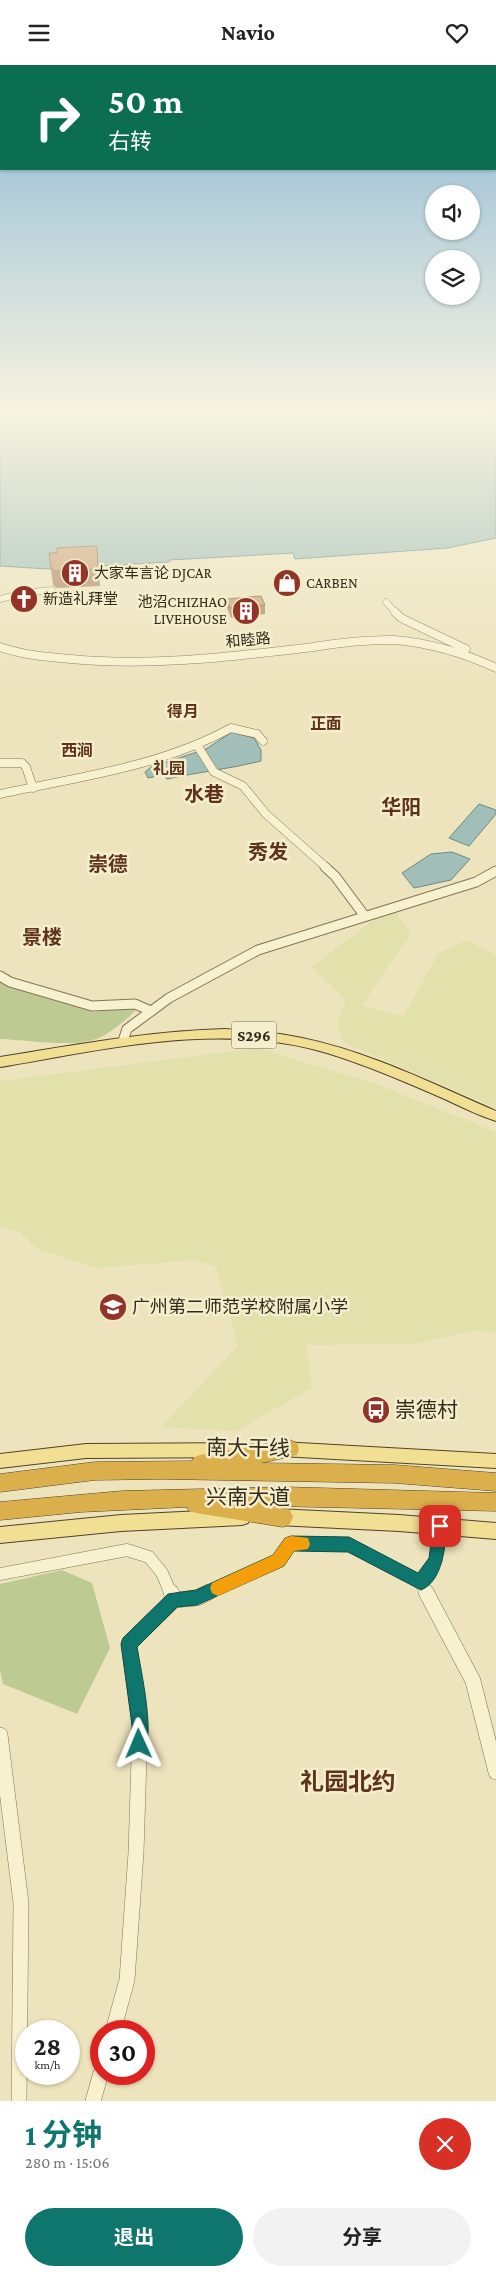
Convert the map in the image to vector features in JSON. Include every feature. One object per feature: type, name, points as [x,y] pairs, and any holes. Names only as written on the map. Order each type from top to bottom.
[{"type":"highway","points":[[162,1470],[290,1449]]},
{"type":"highway","name":"南大干线","points":[[0,1483],[95,1471],[162,1470],[395,1474],[496,1482]]},
{"type":"highway","points":[[0,1511],[150,1498],[283,1496],[496,1503]]},
{"type":"highway","points":[[150,1498],[283,1517]]},
{"type":"main road","name":"S296","points":[[0,1062],[123,1041],[216,1033],[266,1036],[302,1042],[362,1061],[496,1117]]},
{"type":"main road","points":[[0,1461],[86,1451],[290,1449],[496,1461]]},
{"type":"main road","name":"兴南大道","points":[[0,1535],[70,1526],[165,1519],[283,1517],[496,1531]]},
{"type":"street","points":[[0,599],[23,593],[52,591]]},
{"type":"street","points":[[386,602],[401,618],[476,654],[496,667]]},
{"type":"street","name":"和睦路","points":[[0,647],[10,651],[40,656],[116,664],[258,653],[378,640],[440,647],[471,656],[496,667]]},
{"type":"street","points":[[0,794],[156,760],[197,745],[231,728],[257,734],[263,741]]},
{"type":"street","points":[[197,745],[214,772],[243,786],[266,814],[335,876],[364,915]]},
{"type":"street","points":[[0,763],[22,763],[26,767],[33,788]]},
{"type":"street","points":[[123,1041],[127,1029],[169,998],[258,950],[364,915],[476,882],[496,871]]},
{"type":"street","points":[[0,976],[10,982],[92,1006],[135,1004],[151,1011]]},
{"type":"street","points":[[421,1583],[436,1560],[440,1526]]},
{"type":"street","points":[[115,2020],[126,1980],[136,1853],[140,1725],[129,1644],[174,1600],[197,1597],[279,1561],[291,1543],[349,1545],[421,1583],[473,1681],[496,1772]]},
{"type":"street","points":[[0,1574],[128,1550],[149,1557],[162,1573],[174,1600]]},
{"type":"street","points":[[0,1735],[21,1903],[19,2101]]},
{"type":"street","points":[[93,2101],[98,2085]]},
{"type":"shaded area","points":[[391,907],[411,933],[362,1005],[403,1017],[439,953],[467,940],[496,956],[496,1108],[343,1042],[337,1022],[346,1000],[312,967]]},
{"type":"shaded area","points":[[257,1048],[376,1084],[496,1132],[496,1333],[476,1330],[414,1344],[306,1345],[312,1388],[236,1431],[161,1427],[238,1346],[216,1267],[197,1260],[96,1268],[37,1249],[21,1233],[0,1226],[0,1081]]},
{"type":"green space","points":[[0,982],[93,1012],[139,1006],[118,1026],[105,1035],[93,1040],[59,1043],[0,1039]]},
{"type":"green space","points":[[62,1570],[92,1583],[110,1648],[77,1714],[3,1684],[0,1670],[0,1584]]},
{"type":"water","points":[[0,504],[496,504],[496,538],[447,548],[295,559],[293,553],[48,569],[0,566]]},
{"type":"water","points":[[232,732],[254,738],[261,750],[261,761],[167,779],[163,775],[148,778],[145,772],[151,767],[206,749]]},
{"type":"water","points":[[479,804],[496,810],[496,814],[469,846],[449,838]]},
{"type":"water","points":[[452,852],[470,859],[451,880],[414,888],[402,873],[431,854]]},
{"type":"building","points":[[97,547],[98,569],[55,571],[51,568],[49,553],[57,553],[57,548]]},
{"type":"building","points":[[261,596],[265,605],[230,608],[227,599]]},
{"type":"slow traffic","points":[[218,1588],[279,1561],[291,1543],[303,1544]]},
{"type":"place","name":"大家车言论 DJCAR","points":[[75,573]]},
{"type":"place","name":"CARBEN","points":[[287,583]]},
{"type":"place","name":"新造礼拜堂","points":[[24,599]]},
{"type":"place","name":"池沼CHIZHAO LIVEHOUSE","points":[[246,611]]},
{"type":"place","name":"广州第二师范学校附属小学","points":[[113,1307]]},
{"type":"place","name":"崇德村","points":[[376,1410]]},
{"type":"district","name":"得月","points":[[183,711]]},
{"type":"district","name":"正面","points":[[326,723]]},
{"type":"district","name":"西涧","points":[[77,750]]},
{"type":"district","name":"礼园","points":[[169,768]]},
{"type":"district","name":"水巷","points":[[204,794]]},
{"type":"district","name":"华阳","points":[[401,807]]},
{"type":"district","name":"秀发","points":[[268,852]]},
{"type":"district","name":"崇德","points":[[108,864]]},
{"type":"district","name":"景楼","points":[[42,937]]},
{"type":"district","name":"礼园北约","points":[[348,1782]]},
{"type":"route","points":[[139,1744],[140,1725],[129,1644],[174,1600],[197,1597],[279,1561],[291,1543],[349,1545],[378,1558],[421,1583],[436,1560],[440,1526]]}]
